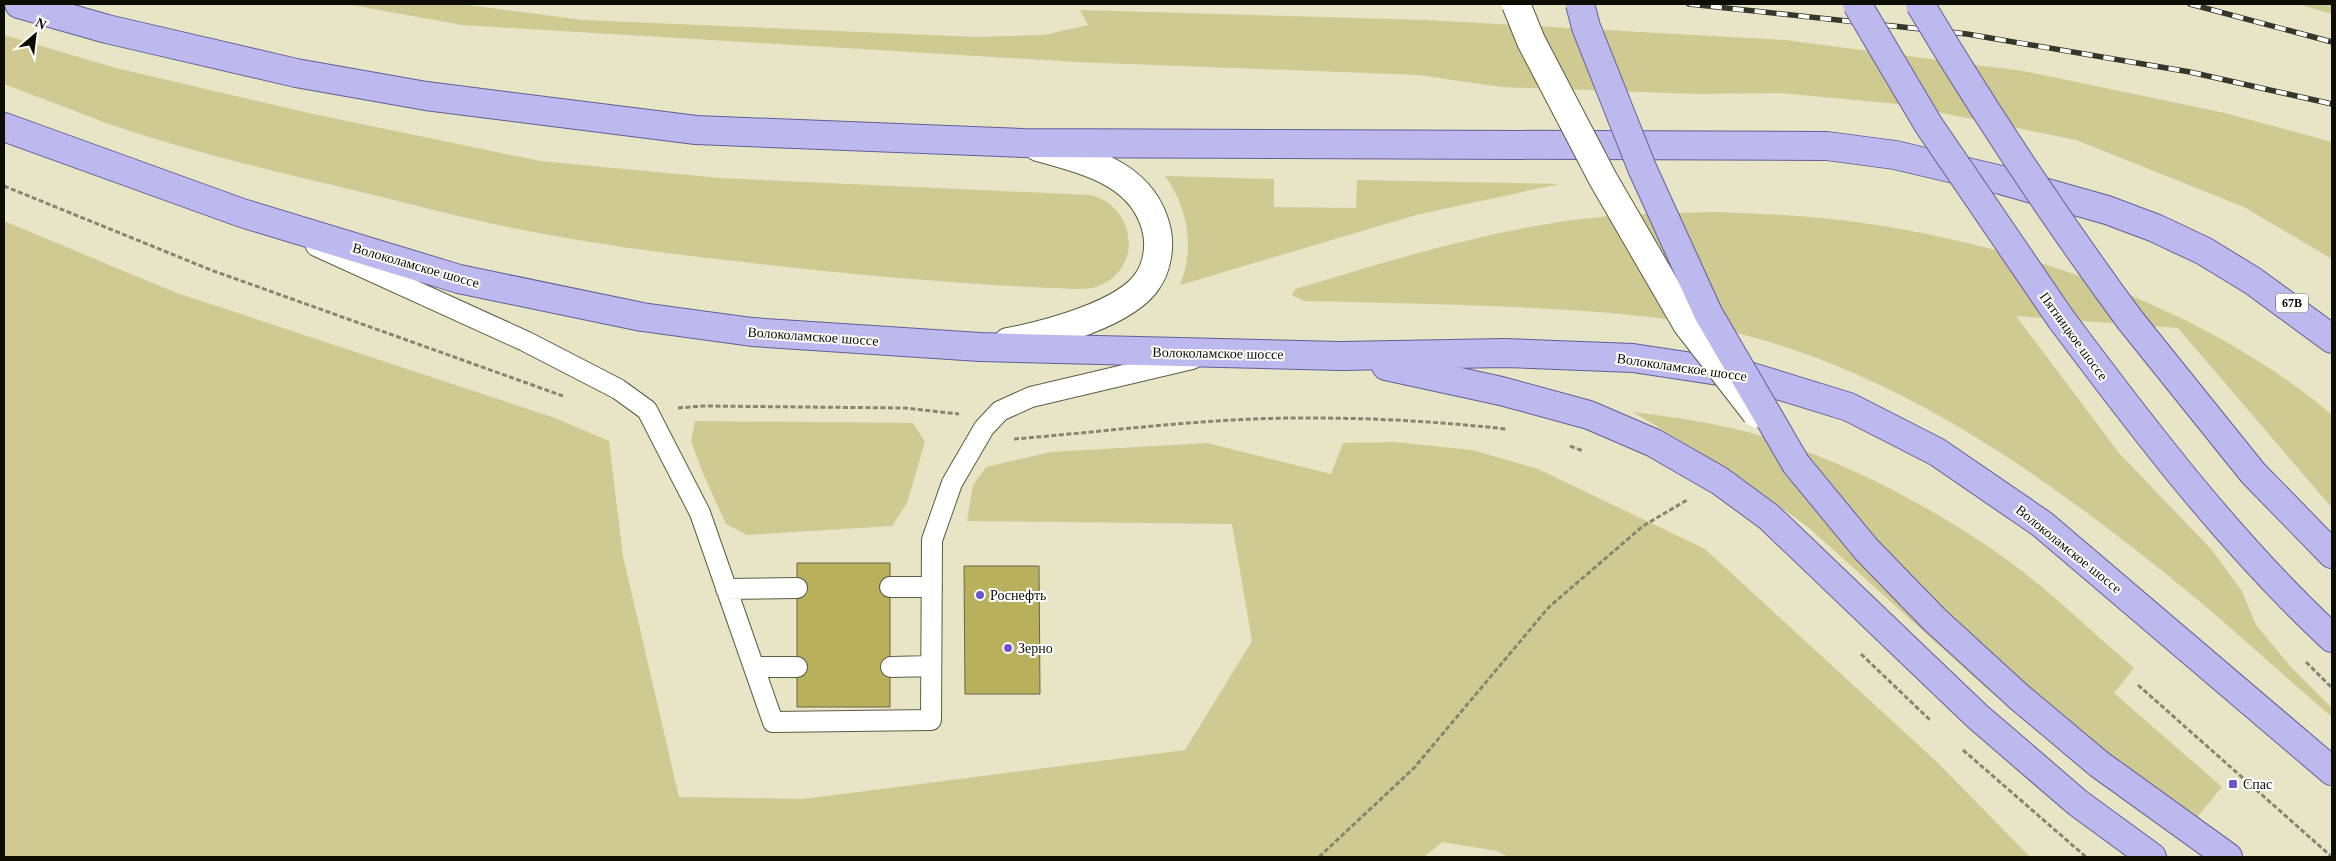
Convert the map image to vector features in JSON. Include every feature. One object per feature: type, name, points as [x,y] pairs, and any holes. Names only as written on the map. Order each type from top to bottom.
[{"type":"main road","points":[[19,4],[107,29],[296,73],[426,96],[696,130],[1023,143],[1827,146],[1895,155],[2001,180],[2107,210],[2155,228],[2204,251],[2252,281],[2332,339]]},
{"type":"main road","points":[[1516,4],[1531,41],[1603,179],[1687,324],[1796,464],[1866,549],[1934,619],[2018,696],[2099,764],[2228,857]]},
{"type":"main road","points":[[1580,4],[1586,27],[1642,168],[1708,313],[1796,464]]},
{"type":"main road","name":"Пятницкое шоссе","points":[[1857,4],[1928,124],[2061,318],[2125,405],[2198,496],[2332,638]]},
{"type":"main road","points":[[1920,4],[1974,95],[2074,244],[2130,320],[2253,473],[2332,554]]},
{"type":"main road","name":"Волоколамское шоссе","points":[[4,127],[242,212],[459,279],[642,317],[752,332],[980,347],[1341,356],[1505,353],[1633,358],[1745,375],[1849,407],[1937,452],[2042,524],[2332,770]]},
{"type":"main road","points":[[980,347],[1036,337],[1082,324],[1128,299],[1148,281],[1156,261],[1158,239],[1153,214],[1142,195],[1126,181],[1083,160],[1023,143]]},
{"type":"main road","name":"67B","points":[[2252,281],[2332,326]]},
{"type":"main road","points":[[1341,356],[1501,391],[1589,415],[1654,443],[1720,481],[1769,517],[1977,716],[2078,803],[2152,857]]},
{"type":"lane","points":[[242,212],[525,341],[618,389],[647,410],[700,513],[773,722],[931,720],[932,540],[952,483],[984,428],[1000,411],[1031,396],[1221,352]]},
{"type":"lane","points":[[890,588],[932,587]]},
{"type":"lane","points":[[726,589],[797,588]]},
{"type":"lane","points":[[890,666],[931,666]]},
{"type":"lane","points":[[754,667],[797,667]]},
{"type":"path","points":[[4,186],[211,270],[568,398]]},
{"type":"path","points":[[647,410],[703,406],[905,408],[963,415],[1006,440],[1209,422],[1312,418],[1431,421],[1516,430]]},
{"type":"path","points":[[1561,443],[1588,452]]},
{"type":"path","points":[[1319,857],[1414,768],[1549,608],[1643,526],[1688,500],[1682,496]]},
{"type":"path","points":[[1858,650],[1933,723]]},
{"type":"path","points":[[2301,657],[2332,688]]},
{"type":"path","points":[[2138,685],[2332,857]]},
{"type":"path","points":[[1961,749],[2086,857]]},
{"type":"shaded area","points":[[346,4],[460,4],[583,20],[976,37],[1044,35],[1088,25],[1080,10],[1426,20],[1785,40],[2023,71],[2225,113],[2332,142],[2332,259],[2244,207],[2076,140],[1898,104],[1780,93],[1697,94],[1501,87],[1418,75],[1077,62],[462,25]]},
{"type":"shaded area","points":[[2298,4],[2332,4],[2332,14]]},
{"type":"shaded area","points":[[4,35],[116,68],[313,114],[540,161],[720,178],[1091,195],[1107,202],[1118,213],[1126,226],[1129,240],[1127,254],[1122,268],[1111,279],[1096,287],[1074,289],[933,281],[814,270],[651,251],[540,233],[475,220],[266,169],[171,144],[109,124],[4,84]]},
{"type":"shaded area","points":[[1165,176],[1274,179],[1274,207],[1356,208],[1357,180],[1559,184],[1416,215],[1180,285],[1187,257],[1187,229],[1179,201]]},
{"type":"shaded area","points":[[1716,212],[1812,217],[1870,224],[1992,249],[2054,267],[2114,289],[2174,315],[2230,344],[2283,378],[2332,415],[2332,508],[2178,328],[2016,316],[2119,453],[2211,549],[2242,591],[2256,625],[2290,666],[2332,708],[2332,717],[2193,596],[2082,509],[2025,469],[1965,431],[1904,397],[1841,368],[1775,344],[1707,326],[1669,320],[1610,313],[1521,307],[1304,301],[1292,295],[1295,289],[1390,261],[1455,243],[1520,229],[1573,220],[1613,216]]},
{"type":"shaded area","points":[[4,221],[174,292],[555,418],[609,441],[623,556],[679,797],[803,799],[1185,750],[1252,641],[1232,524],[967,521],[973,485],[986,467],[1051,452],[1207,443],[1331,474],[1343,443],[1395,442],[1472,450],[1538,469],[1705,549],[1937,762],[2030,857],[1508,857],[1497,851],[1442,842],[1424,857],[4,857]]},
{"type":"shaded area","points":[[1633,412],[1679,418],[1755,434],[1816,455],[1875,481],[1931,511],[1986,545],[2025,573],[2134,668],[2114,693],[2222,787],[2179,839],[1985,687],[1808,527],[1732,472]]},
{"type":"shaded area","points":[[695,421],[913,423],[925,442],[907,503],[892,526],[747,535],[726,524],[702,471],[691,441]]},
{"type":"building","points":[[797,563],[890,563],[890,707],[797,707]]},
{"type":"building","points":[[964,566],[1039,566],[1040,694],[965,694]]},
{"type":"railway","points":[[1689,4],[1967,34],[2190,72],[2332,104]]},
{"type":"railway","points":[[2190,4],[2332,42]]},
{"type":"place","name":"Роснефть","points":[[980,595]]},
{"type":"place","name":"Зерно","points":[[1008,648]]},
{"type":"place","name":"Спас","points":[[2233,784]]}]
